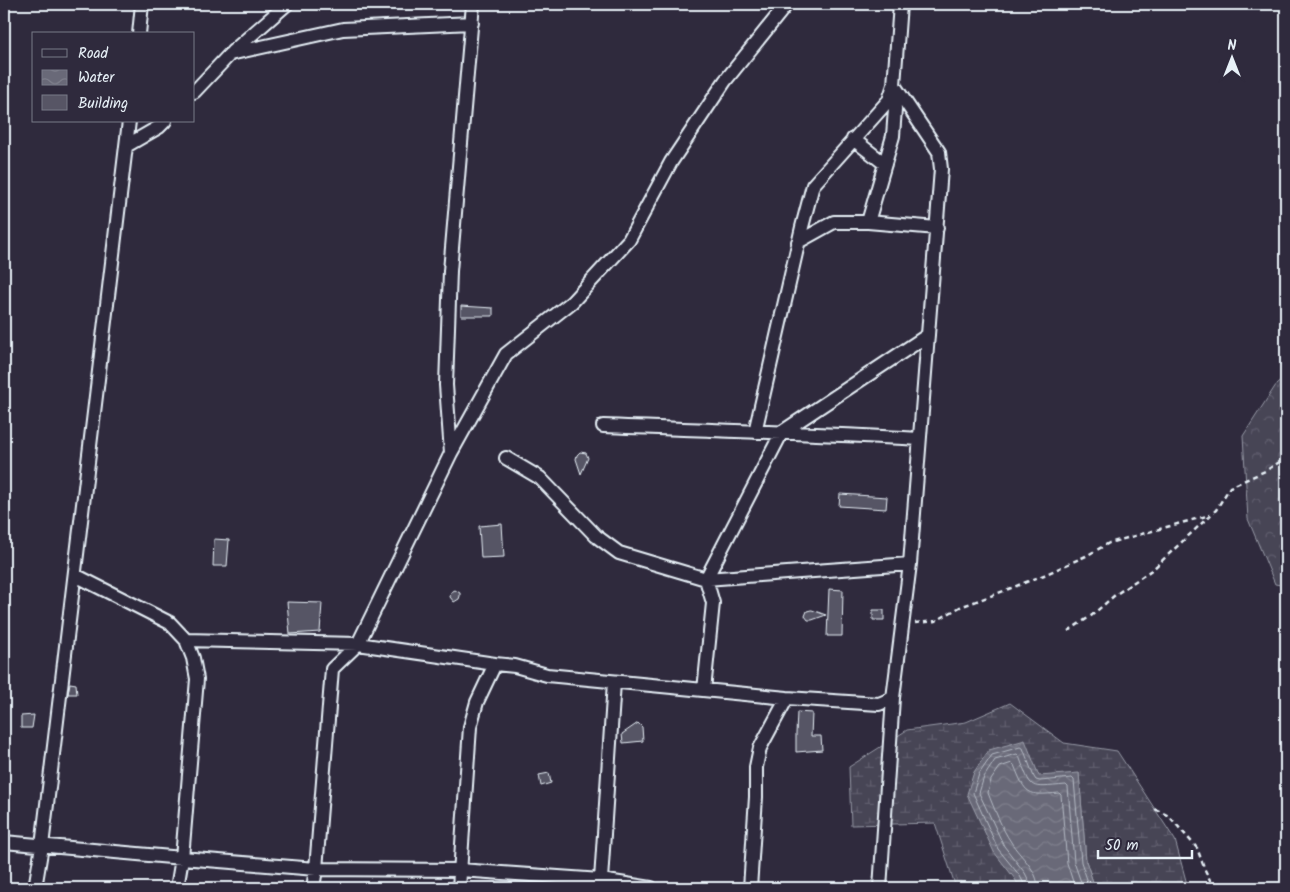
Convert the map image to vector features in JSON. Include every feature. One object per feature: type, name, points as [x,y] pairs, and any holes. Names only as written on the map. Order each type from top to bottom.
[{"type":"street","points":[[139,32],[142,4]]},
{"type":"street","points":[[195,91],[230,54],[287,4]]},
{"type":"street","points":[[452,453],[446,385],[450,280],[473,4]]},
{"type":"street","points":[[313,888],[332,669],[358,644],[452,453],[506,354],[572,302],[629,240],[671,162],[725,81],[787,4]]},
{"type":"street","points":[[868,222],[893,136],[894,85],[900,4]]},
{"type":"street","points":[[230,54],[343,29],[472,23]]},
{"type":"street","points":[[755,432],[812,185],[889,100],[894,85]]},
{"type":"street","points":[[880,888],[893,698],[910,564],[941,169],[939,152],[894,85]]},
{"type":"street","points":[[36,888],[129,122]]},
{"type":"street","points":[[126,146],[159,127],[164,122]]},
{"type":"street","points":[[853,139],[885,164]]},
{"type":"street","points":[[798,242],[834,222],[868,222],[936,228]]},
{"type":"street","points":[[704,690],[713,603],[706,580],[782,432],[928,334]]},
{"type":"street","points":[[603,426],[919,439]]},
{"type":"street","points":[[506,458],[540,478],[596,536],[619,553],[706,580],[910,564]]},
{"type":"street","points":[[74,574],[170,623],[186,640],[193,658],[197,679],[182,858],[177,888]]},
{"type":"street","points":[[186,640],[358,644],[515,666],[547,675],[614,682],[787,698],[878,704],[893,698]]},
{"type":"street","points":[[459,888],[470,728],[477,702],[495,664]]},
{"type":"street","points":[[601,880],[614,682]]},
{"type":"street","points":[[750,888],[756,767],[760,748],[787,698]]},
{"type":"street","points":[[4,842],[316,869],[460,870],[601,880],[651,888]]},
{"type":"path","points":[[1068,631],[1091,616],[1115,595],[1154,569],[1216,510],[1230,487],[1265,471],[1286,458]]},
{"type":"path","points":[[902,625],[936,621],[960,607],[1044,575],[1086,556],[1109,543],[1210,515]]},
{"type":"path","points":[[1155,809],[1168,816],[1197,848],[1214,888]]},
{"type":"green space","points":[[1286,376],[1286,586],[1275,584],[1248,519],[1243,436],[1276,385]]},
{"type":"green space","points":[[1010,703],[1064,743],[1117,751],[1175,840],[1188,888],[1095,888],[1086,861],[1079,773],[1015,879],[1020,888],[956,888],[935,823],[851,825],[849,767],[907,730],[966,722]]},
{"type":"water","points":[[1025,740],[1039,776],[1079,773],[1086,861],[1095,888],[1020,888],[994,852],[967,794],[974,772],[989,750]]},
{"type":"building","points":[[461,306],[493,308],[493,316],[461,316]]},
{"type":"building","points":[[580,452],[586,453],[588,458],[581,474],[576,459]]},
{"type":"building","points":[[840,494],[887,497],[886,509],[839,506]]},
{"type":"building","points":[[502,524],[504,557],[481,558],[479,526]]},
{"type":"building","points":[[214,539],[229,540],[227,566],[213,566]]},
{"type":"building","points":[[829,589],[843,590],[842,636],[827,636]]},
{"type":"building","points":[[455,590],[460,593],[460,596],[454,602],[450,597],[451,592]]},
{"type":"building","points":[[287,602],[322,603],[320,632],[290,634]]},
{"type":"building","points":[[811,610],[826,615],[808,620],[805,616],[807,611]]},
{"type":"building","points":[[873,610],[884,610],[884,620],[873,620]]},
{"type":"building","points":[[70,683],[76,684],[77,694],[68,694]]},
{"type":"building","points":[[797,712],[812,713],[811,736],[821,736],[822,750],[796,752]]},
{"type":"building","points":[[34,715],[32,728],[21,728],[21,716]]},
{"type":"building","points":[[638,723],[642,727],[643,741],[623,743],[622,734]]},
{"type":"building","points":[[549,773],[551,783],[541,786],[539,775]]}]
